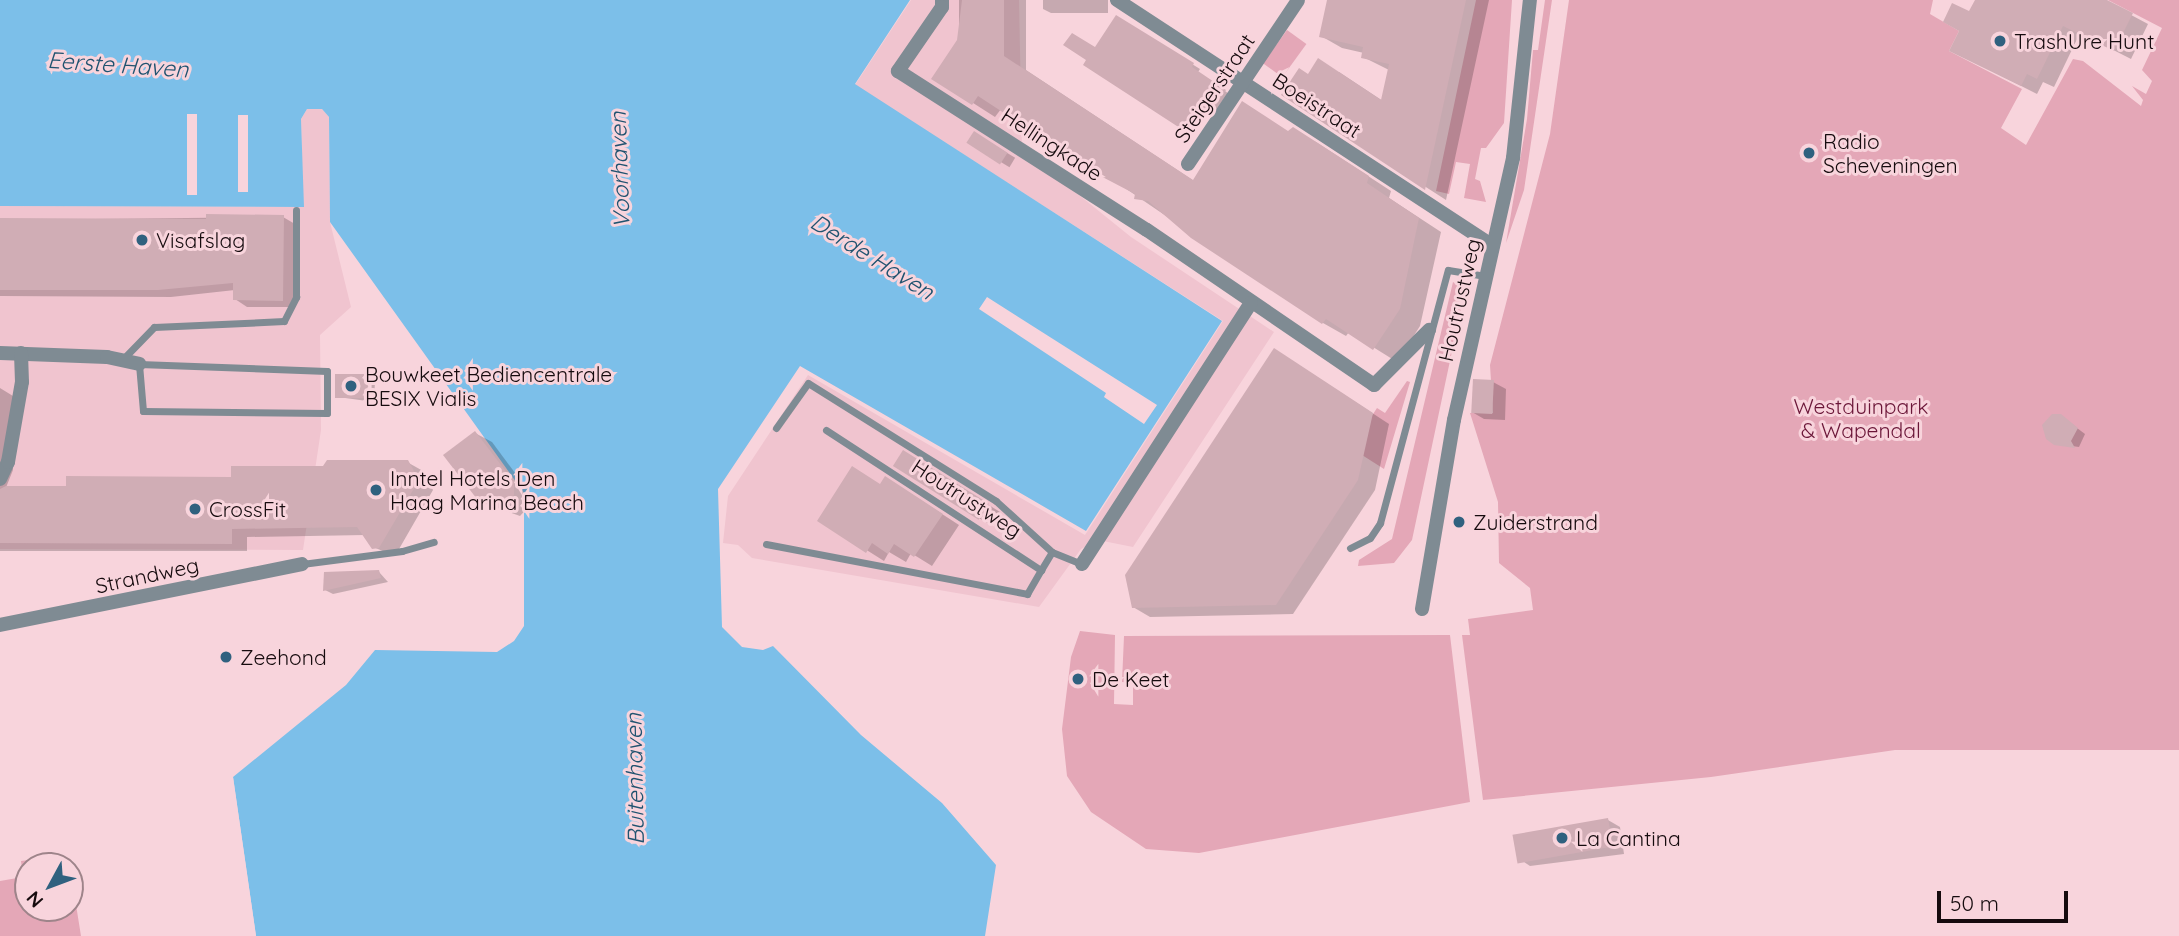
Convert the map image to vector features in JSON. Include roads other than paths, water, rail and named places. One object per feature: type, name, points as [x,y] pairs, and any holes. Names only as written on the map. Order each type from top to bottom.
[{"type":"street","name":"Hellingkade","points":[[942,0],[942,7],[898,71],[1147,230],[1374,385],[1429,330]]},
{"type":"street","name":"Boeistraat","points":[[1117,0],[1493,246]]},
{"type":"street","name":"Steigerstraat","points":[[1188,164],[1298,0]]},
{"type":"street","name":"Houtrustweg","points":[[1422,609],[1454,420],[1513,158],[1530,0]]},
{"type":"street","points":[[1082,564],[1251,303]]},
{"type":"street","points":[[0,352],[122,360],[139,364]]},
{"type":"street","points":[[0,479],[8,462],[22,382],[21,353]]},
{"type":"street","name":"Strandweg","points":[[0,625],[302,564]]},
{"type":"lane","points":[[122,360],[154,327],[284,321],[296,297],[296,210]]},
{"type":"lane","points":[[1350,548],[1370,538],[1380,523],[1429,330],[1448,270],[1486,276]]},
{"type":"lane","points":[[139,364],[327,371],[327,413],[143,411],[139,364]]},
{"type":"lane","points":[[776,428],[808,383],[996,501],[1052,552],[1082,564]]},
{"type":"lane","name":"Houtrustweg","points":[[826,430],[1041,570]]},
{"type":"lane","points":[[302,564],[402,551],[434,542]]},
{"type":"lane","points":[[766,544],[1027,594],[1052,552]]},
{"type":"water","points":[[0,0],[910,0],[855,84],[1222,321],[1086,531],[800,366],[718,489],[722,627],[742,647],[763,650],[773,646],[861,735],[942,803],[996,865],[985,936],[256,936],[233,777],[346,685],[375,650],[497,652],[514,641],[524,626],[524,493],[330,222],[329,117],[322,109],[307,109],[301,119],[304,207],[0,206]]},
{"type":"place","name":"TrashUre Hunt","points":[[2000,41]]},
{"type":"place","name":"Radio Scheveningen","points":[[1809,153]]},
{"type":"place","name":"Visafslag","points":[[142,240]]},
{"type":"place","name":"Bouwkeet Bediencentrale BESIX Vialis","points":[[351,386]]},
{"type":"place","name":"Inntel Hotels Den Haag Marina Beach","points":[[376,490]]},
{"type":"place","name":"CrossFit","points":[[195,509]]},
{"type":"place","name":"Zuiderstrand","points":[[1459,522]]},
{"type":"place","name":"Zeehond","points":[[226,657]]},
{"type":"place","name":"De Keet","points":[[1078,679]]},
{"type":"place","name":"La Cantina","points":[[1562,838]]},
{"type":"water label","name":"Eerste Haven","points":[[118,65]]},
{"type":"water label","name":"Voorhaven","points":[[620,170]]},
{"type":"water label","name":"Derde Haven","points":[[872,257]]},
{"type":"water label","name":"Buitenhaven","points":[[635,779]]},
{"type":"park label","name":"Westduinpark & Wapendal","points":[[1861,418]]}]
